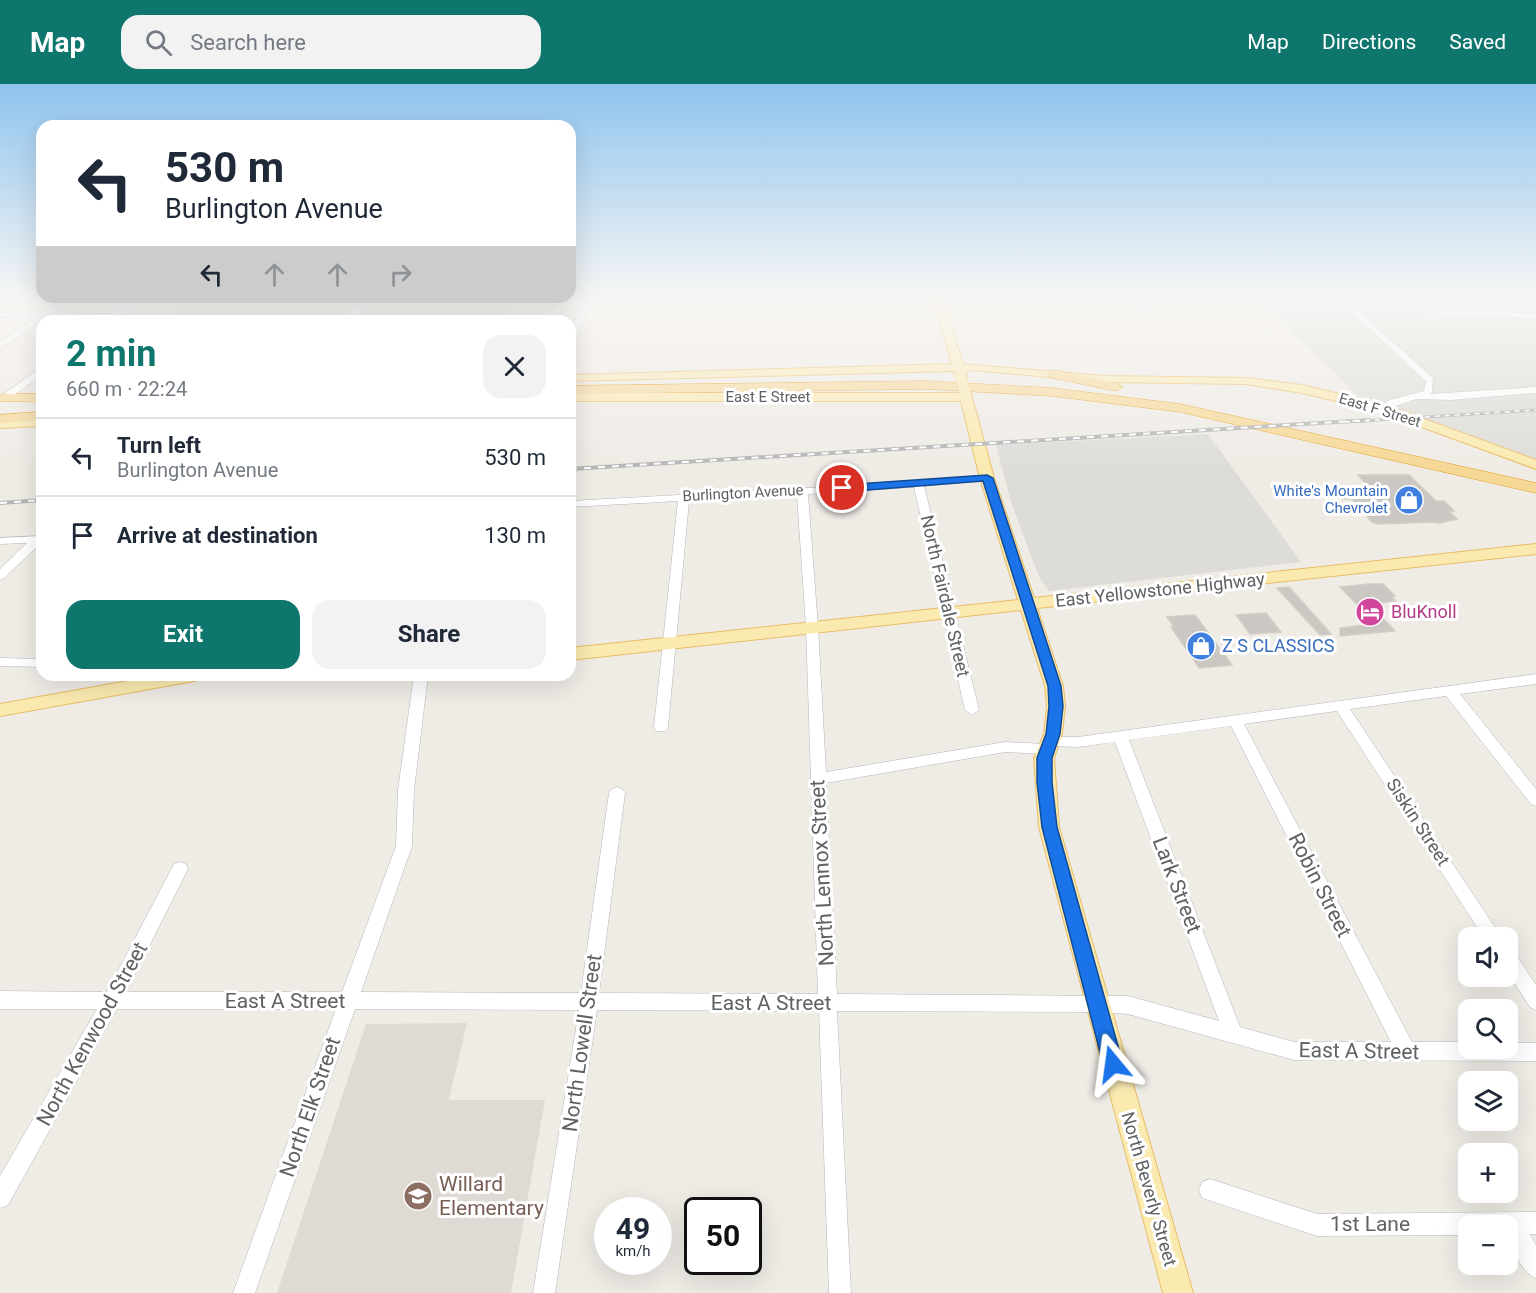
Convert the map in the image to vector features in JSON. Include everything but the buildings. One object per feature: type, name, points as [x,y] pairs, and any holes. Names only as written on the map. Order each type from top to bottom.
[{"type":"highway","points":[[1053,374],[1263,421]]},
{"type":"highway","points":[[576,383],[675,376]]},
{"type":"highway","points":[[576,383],[978,382],[1075,390],[1180,403],[1536,483]]},
{"type":"highway","points":[[576,390],[926,385],[1052,392],[1180,408],[1536,488]]},
{"type":"highway","points":[[576,397],[605,396]]},
{"type":"highway","points":[[1,404],[36,399]]},
{"type":"highway","points":[[1,404],[36,408]]},
{"type":"highway","points":[[0,419],[36,416]]},
{"type":"main road","name":"North Beverly Street","points":[[954,356],[987,478],[1054,686],[1056,706],[1044,782],[1050,827],[1096,1003],[1178,1293]]},
{"type":"main road","name":"East F Street","points":[[576,378],[959,372],[1263,383],[1312,391],[1382,408],[1536,465]]},
{"type":"main road","name":"East E Street","points":[[605,396],[965,394]]},
{"type":"main road","points":[[0,424],[36,422]]},
{"type":"main road","name":"East Yellowstone Highway","points":[[576,653],[1536,549]]},
{"type":"main road","points":[[0,710],[143,681]]},
{"type":"street","points":[[1404,356],[1430,380],[1428,392],[1416,397]]},
{"type":"street","points":[[1,404],[36,375]]},
{"type":"street","points":[[1382,408],[1398,399],[1462,397],[1536,390]]},
{"type":"street","name":"Burlington Avenue","points":[[576,504],[861,488],[987,478]]},
{"type":"street","name":"North Fairdale Street","points":[[918,482],[972,710]]},
{"type":"street","name":"North Lennox Street","points":[[802,490],[812,627],[840,1293]]},
{"type":"street","points":[[661,727],[684,497]]},
{"type":"street","points":[[0,541],[36,539]]},
{"type":"street","points":[[0,576],[36,543]]},
{"type":"street","points":[[0,662],[36,663]]},
{"type":"street","points":[[818,779],[1005,747],[1078,742],[1536,679]]},
{"type":"street","name":"North Elk Street","points":[[244,1293],[404,846],[408,768],[420,681]]},
{"type":"street","points":[[1449,690],[1536,800]]},
{"type":"street","name":"Siskin Street","points":[[1341,706],[1487,927]]},
{"type":"street","name":"Robin Street","points":[[1234,719],[1406,1052]]},
{"type":"street","name":"Lark Street","points":[[1120,736],[1233,1034]]},
{"type":"street","name":"North Lowell Street","points":[[544,1293],[589,1003],[617,793]]},
{"type":"street","name":"North Kenwood Street","points":[[0,1197],[112,1001],[180,869]]},
{"type":"street","points":[[1518,973],[1536,1001]]},
{"type":"street","name":"East A Street","points":[[0,1000],[1096,1003],[1128,1005],[1294,1051],[1536,1052]]},
{"type":"street","name":"1st Lane","points":[[1210,1190],[1317,1225],[1458,1224]]},
{"type":"street","name":"1st Lane","points":[[1518,1223],[1536,1223]]},
{"type":"street","points":[[1518,1234],[1536,1267]]},
{"type":"shaded area","points":[[1318,356],[1536,356],[1536,462],[1359,397]]},
{"type":"shaded area","points":[[1208,434],[1301,562],[1049,591],[1039,577],[1011,502],[996,445]]},
{"type":"shaded area","name":"Willard Elementary","points":[[467,1023],[449,1100],[545,1100],[511,1293],[277,1293],[366,1024]]},
{"type":"railway","points":[[1345,422],[1536,410]]},
{"type":"railway","points":[[576,469],[1369,420]]},
{"type":"railway","points":[[0,503],[36,500]]},
{"type":"place","name":"White's Mountain Chevrolet","points":[[1409,500]]},
{"type":"place","name":"BluKnoll","points":[[1370,612]]},
{"type":"place","name":"Z S CLASSICS","points":[[1201,646]]},
{"type":"place","name":"Willard Elementary","points":[[418,1196]]},
{"type":"route","points":[[842,488],[987,478],[1054,686],[1056,706],[1053,734],[1044,758],[1046,806],[1061,876],[1113,1064]]}]
